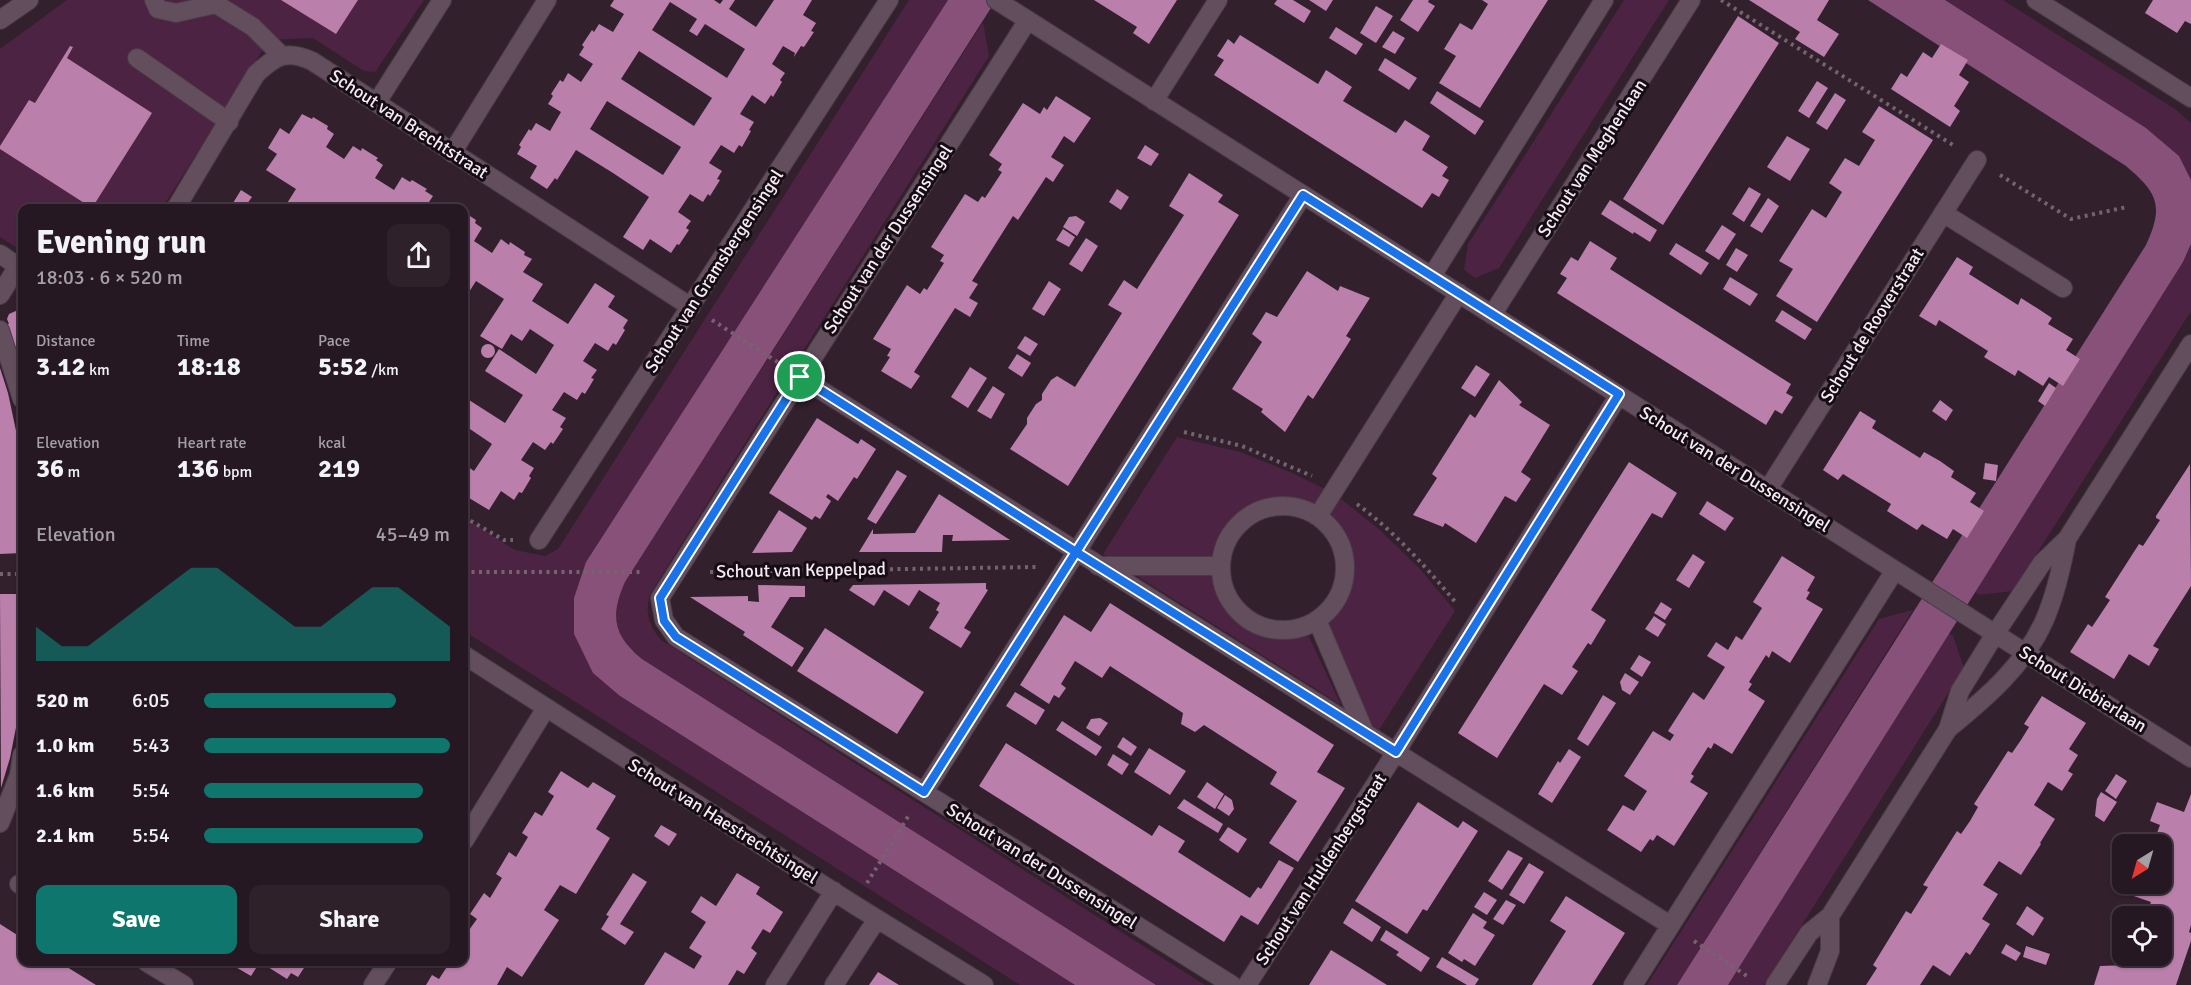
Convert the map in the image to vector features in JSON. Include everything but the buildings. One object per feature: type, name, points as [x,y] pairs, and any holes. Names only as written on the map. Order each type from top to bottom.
[{"type":"street","points":[[154,0],[158,9],[176,13],[216,4],[253,27],[281,55],[256,74],[178,204]]},
{"type":"street","points":[[376,102],[442,0]]},
{"type":"street","points":[[452,153],[546,0]]},
{"type":"street","name":"Schout van Gramsbergensingel","points":[[538,540],[889,0]]},
{"type":"street","points":[[1155,101],[1218,0]]},
{"type":"street","points":[[1432,276],[1604,0]]},
{"type":"street","name":"Schout van Meghenlaan","points":[[1492,315],[1691,0]]},
{"type":"street","points":[[2036,0],[2191,98]]},
{"type":"street","points":[[0,20],[28,1]]},
{"type":"street","name":"Schout van der Dussensingel","points":[[1002,4],[1976,621]]},
{"type":"street","name":"Schout van der Dussensingel","points":[[1028,20],[793,372],[669,572],[660,598],[664,621],[676,637],[1232,985]]},
{"type":"street","name":"Schout van Brechtstraat","points":[[281,55],[297,54],[312,61],[691,307]]},
{"type":"street","points":[[137,58],[229,122]]},
{"type":"street","name":"Schout de Rooverstraat","points":[[1768,489],[1977,160]]},
{"type":"street","points":[[924,792],[1303,195]]},
{"type":"street","points":[[1943,213],[2063,288]]},
{"type":"street","points":[[0,254],[18,267]]},
{"type":"street","points":[[0,295],[18,271]]},
{"type":"street","points":[[1318,516],[1459,293]]},
{"type":"street","points":[[0,330],[18,386]]},
{"type":"street","points":[[1775,985],[1809,933],[1830,916],[1948,729],[1960,691],[1995,634],[2042,563],[2067,538],[2191,344]]},
{"type":"street","points":[[793,372],[1071,559],[1098,566],[1220,566]]},
{"type":"street","name":"Schout van Huldenbergstraat","points":[[1247,985],[1396,752],[1619,394]]},
{"type":"street","points":[[1288,505],[1302,508],[1318,516],[1334,532],[1344,554],[1345,576],[1332,607],[1317,620],[1288,630],[1271,629],[1254,623],[1239,612],[1226,594],[1220,566],[1227,540],[1242,520],[1259,510],[1288,505]]},
{"type":"street","points":[[1948,729],[2003,681],[2025,652],[2044,620],[2060,575],[2067,538]]},
{"type":"street","points":[[1098,566],[1670,925]]},
{"type":"street","points":[[1633,985],[1895,570]]},
{"type":"street","points":[[1317,620],[1365,733]]},
{"type":"street","name":"Schout Dicbierlaan","points":[[1976,621],[2191,758]]},
{"type":"street","name":"Schout van Haestrechtsingel","points":[[468,658],[984,985]]},
{"type":"street","points":[[468,835],[546,708]]},
{"type":"street","points":[[0,823],[18,778]]},
{"type":"street","points":[[775,985],[834,891]]},
{"type":"street","points":[[1817,985],[1830,951],[1830,916]]},
{"type":"street","points":[[834,985],[877,919]]},
{"type":"street","points":[[153,966],[184,985]]},
{"type":"street","points":[[373,985],[385,966]]},
{"type":"path","points":[[1721,0],[2071,219],[2127,207]]},
{"type":"path","points":[[708,318],[793,372]]},
{"type":"path","points":[[468,519],[504,540],[538,540]]},
{"type":"path","name":"Schout van Keppelpad","points":[[468,572],[669,572],[1071,559]]},
{"type":"path","points":[[0,574],[18,574]]},
{"type":"path","points":[[854,904],[924,792]]},
{"type":"path","points":[[1670,925],[1750,978]]},
{"type":"shaded area","points":[[67,0],[424,0],[375,72],[364,71],[313,38],[269,40],[165,204],[18,204],[18,248],[0,237],[0,49]]},
{"type":"shaded area","points":[[909,0],[948,0],[586,562],[620,696],[1075,985],[1020,985],[468,634],[468,520],[515,550],[545,556],[558,549]]},
{"type":"shaded area","points":[[948,0],[996,0],[625,582],[617,605],[617,624],[625,642],[642,659],[1156,985],[1075,985],[620,696],[593,673],[574,634],[574,598],[586,562]]},
{"type":"shaded area","points":[[1624,0],[1669,0],[1499,268],[1475,278],[1464,270],[1468,244]]},
{"type":"shaded area","points":[[1868,0],[1945,0],[2146,128],[2179,156],[2191,180],[2191,244],[2183,262],[1728,985],[1677,985],[2146,245],[2155,220],[2155,201],[2151,193],[2126,166]]},
{"type":"shaded area","points":[[1945,0],[2003,0],[2175,109],[2191,123],[2191,180],[2179,156],[2146,128]]},
{"type":"shaded area","points":[[983,22],[989,56],[650,594],[649,618],[661,640],[1205,985],[1156,985],[642,659],[625,642],[617,624],[617,605],[625,582]]},
{"type":"shaded area","points":[[2191,244],[2191,311],[2013,591],[1979,595],[1975,592],[2183,262]]},
{"type":"shaded area","points":[[1177,437],[1240,452],[1327,490],[1312,512],[1296,507],[1281,506],[1268,507],[1255,512],[1235,529],[1221,557],[1108,557],[1103,554]]},
{"type":"shaded area","points":[[1341,499],[1380,530],[1420,569],[1455,611],[1379,730],[1369,723],[1322,617],[1332,606],[1343,582],[1344,558],[1334,533],[1325,521]]},
{"type":"shaded area","points":[[1221,575],[1233,603],[1250,620],[1262,626],[1274,628],[1304,626],[1341,705],[1137,576]]},
{"type":"shaded area","points":[[1913,610],[1677,985],[1647,985],[1879,619]]},
{"type":"shaded area","points":[[1949,633],[1953,636],[1964,668],[1764,985],[1728,985]]},
{"type":"route","points":[[800,377],[660,598],[664,621],[676,637],[924,792],[1076,552],[1396,752],[1619,394],[1303,195],[1076,552],[800,377]]}]
